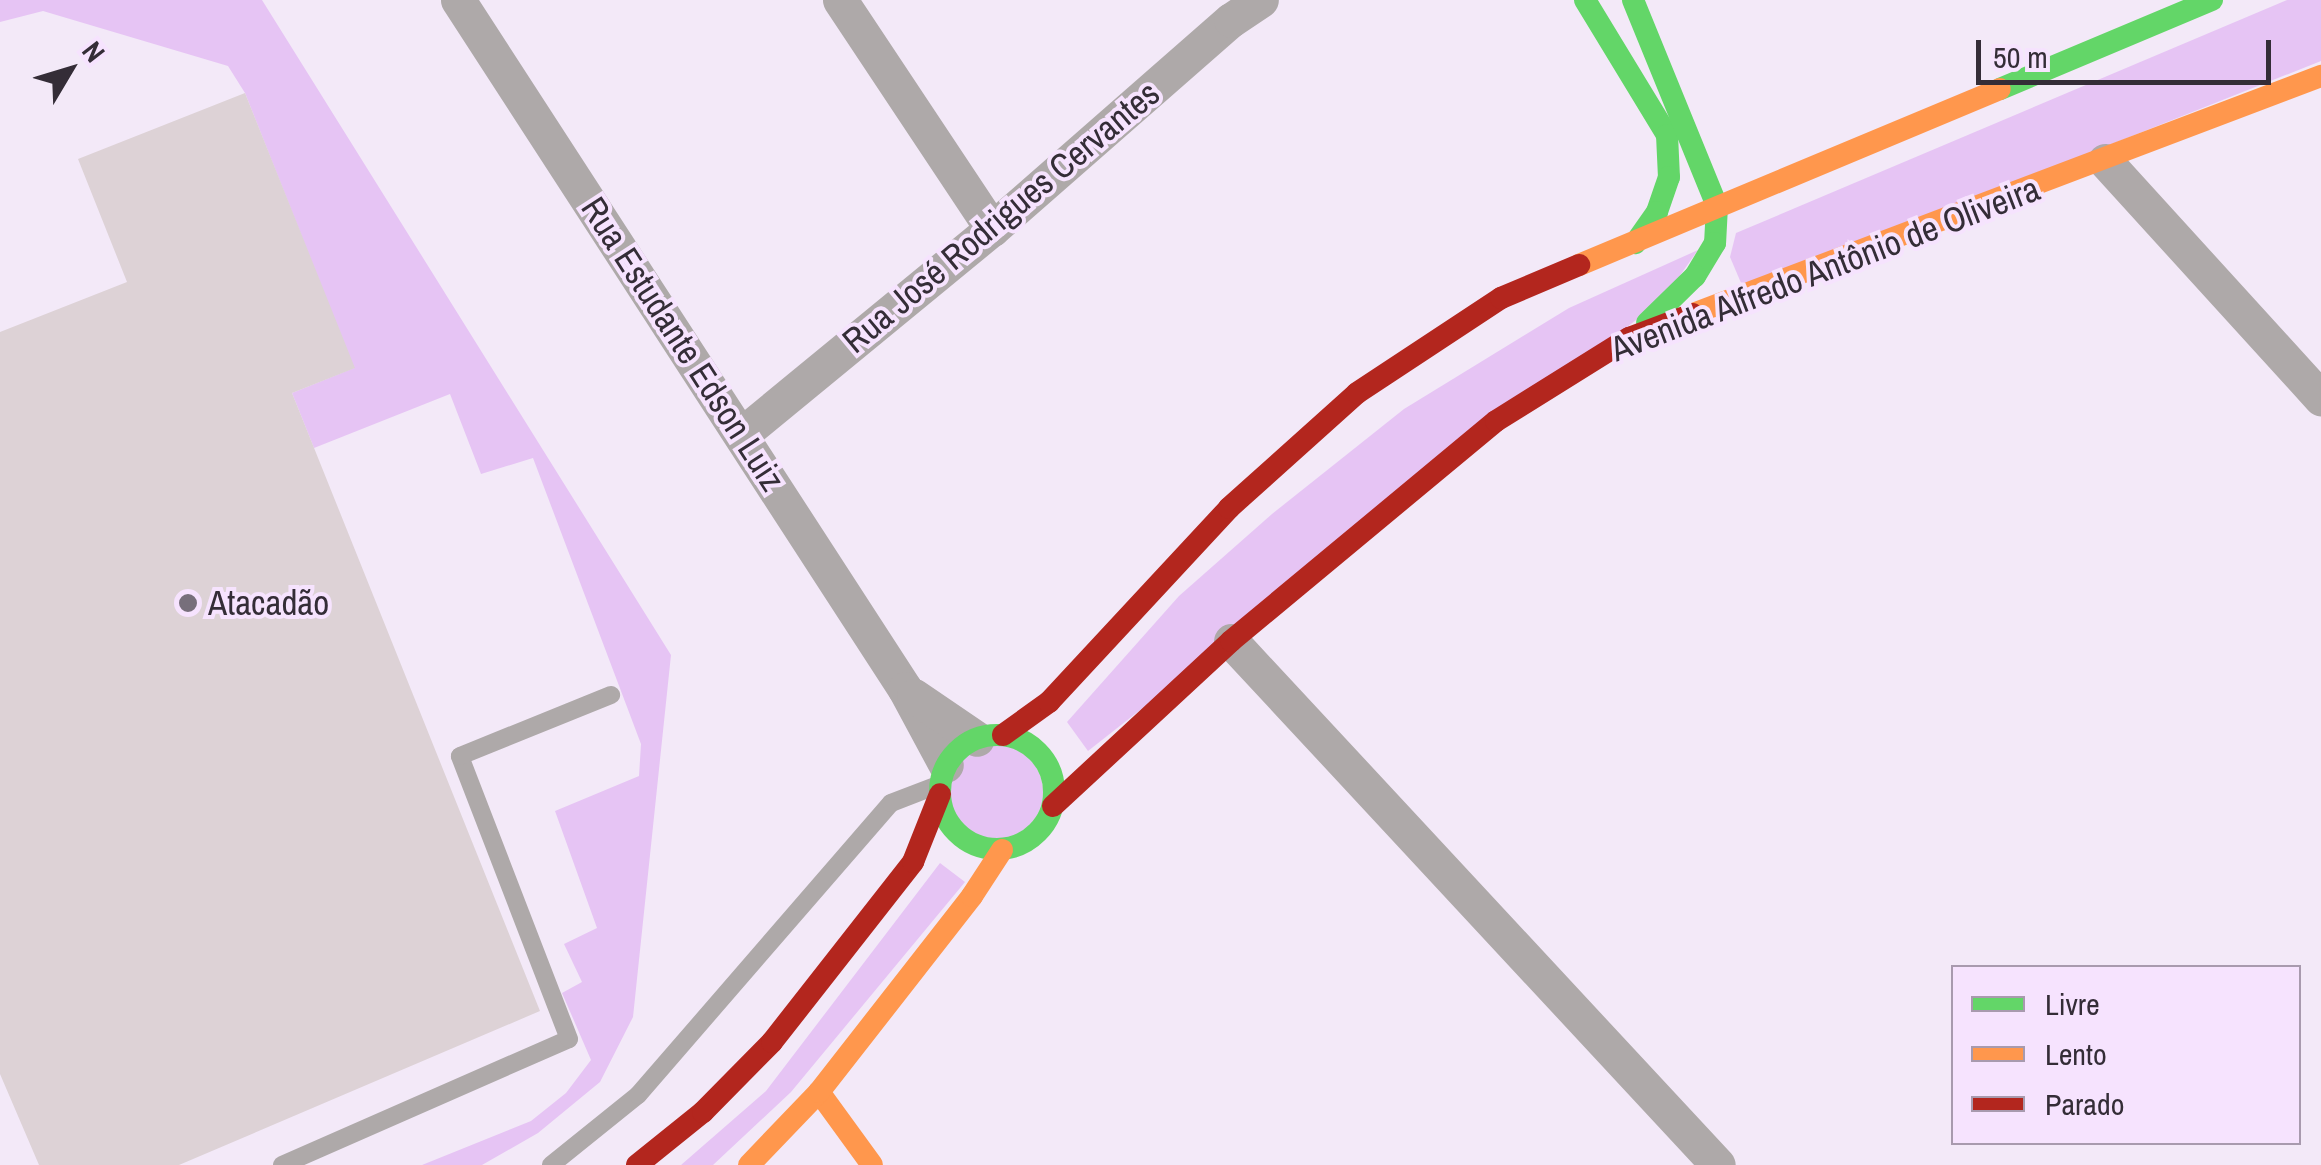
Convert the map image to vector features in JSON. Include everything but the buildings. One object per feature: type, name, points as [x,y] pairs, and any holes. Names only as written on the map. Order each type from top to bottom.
[{"type":"main road","points":[[1585,0],[1667,136],[1670,177],[1657,212],[1634,242]]},
{"type":"main road","points":[[1629,338],[1671,304],[1695,276],[1714,243],[1717,206],[1634,0]]},
{"type":"main road","points":[[637,1165],[704,1112],[772,1042],[914,862],[942,781],[959,749],[990,737],[1049,702],[1229,508],[1356,394],[1501,298],[2212,0]]},
{"type":"main road","name":"Avenida Alfredo Antônio de Oliveira","points":[[1053,806],[1231,641],[1496,421],[1629,338],[2105,161],[2321,76]]},
{"type":"main road","points":[[942,781],[949,824],[959,835],[987,849],[1002,850],[1029,840],[1048,819],[1053,806],[1049,768],[1038,752],[990,737]]},
{"type":"main road","points":[[749,1165],[819,1092],[972,896],[1002,850]]},
{"type":"main road","points":[[819,1092],[872,1165]]},
{"type":"street","name":"Rua Estudante Edson Luiz","points":[[458,0],[905,689],[942,781]]},
{"type":"street","points":[[840,0],[992,229]]},
{"type":"street","name":"Rua José Rodrigues Cervantes","points":[[742,434],[992,229],[1224,10],[1261,0]]},
{"type":"street","points":[[2105,161],[2321,398]]},
{"type":"street","points":[[1231,641],[1718,1165]]},
{"type":"street","name":"Rua Estudante Edson Luiz","points":[[905,689],[990,737]]},
{"type":"lane","points":[[282,1165],[570,1039],[460,756],[611,694]]},
{"type":"lane","points":[[551,1165],[638,1095],[891,803],[942,781]]},
{"type":"shaded area","points":[[0,0],[262,0],[671,655],[633,1017],[600,1082],[538,1133],[482,1165],[422,1165],[531,1121],[566,1093],[591,1060],[562,993],[582,982],[564,944],[597,928],[555,811],[639,776],[641,744],[533,458],[481,474],[450,394],[314,448],[292,393],[354,368],[245,93],[228,66],[43,11],[0,22]]},
{"type":"shaded area","points":[[2287,0],[2321,0],[2321,61],[1744,290],[1730,257],[1736,233]]},
{"type":"shaded area","points":[[1698,250],[1664,298],[1088,751],[1067,722],[1179,596],[1272,514],[1404,409],[1569,308]]},
{"type":"shaded area","points":[[996,745],[1014,749],[1029,759],[1039,774],[1043,792],[1039,810],[1029,825],[1014,835],[996,839],[978,835],[963,825],[953,810],[949,792],[953,774],[963,759],[978,749]]},
{"type":"shaded area","points":[[940,863],[965,882],[791,1092],[713,1165],[681,1165],[766,1091]]},
{"type":"traffic: fast","points":[[1585,0],[1667,135],[1669,177],[1657,212],[1635,243]]},
{"type":"traffic: fast","points":[[1633,0],[1717,206],[1715,243],[1695,276],[1647,323]]},
{"type":"traffic: fast","points":[[2000,89],[2212,0]]},
{"type":"traffic: fast","points":[[997,735],[1019,739],[1037,752],[1050,770],[1054,792],[1050,814],[1037,832],[1019,845],[997,849],[975,845],[957,832],[944,814],[940,792],[944,770],[957,752],[975,739],[997,735]]},
{"type":"traffic: slow","points":[[1693,314],[2321,76]]},
{"type":"traffic: slow","points":[[1579,265],[2000,89]]},
{"type":"traffic: slow","points":[[749,1165],[819,1092],[972,896],[1002,850]]},
{"type":"traffic: slow","points":[[819,1092],[872,1165]]},
{"type":"traffic: jam","points":[[1003,735],[1049,702],[1229,508],[1357,393],[1501,298],[1579,265]]},
{"type":"traffic: jam","points":[[1053,806],[1231,641],[1496,421],[1629,338],[1693,314]]},
{"type":"traffic: jam","points":[[637,1165],[703,1112],[772,1042],[913,862],[940,794]]},
{"type":"place","name":"Atacadão","points":[[188,603]]}]
